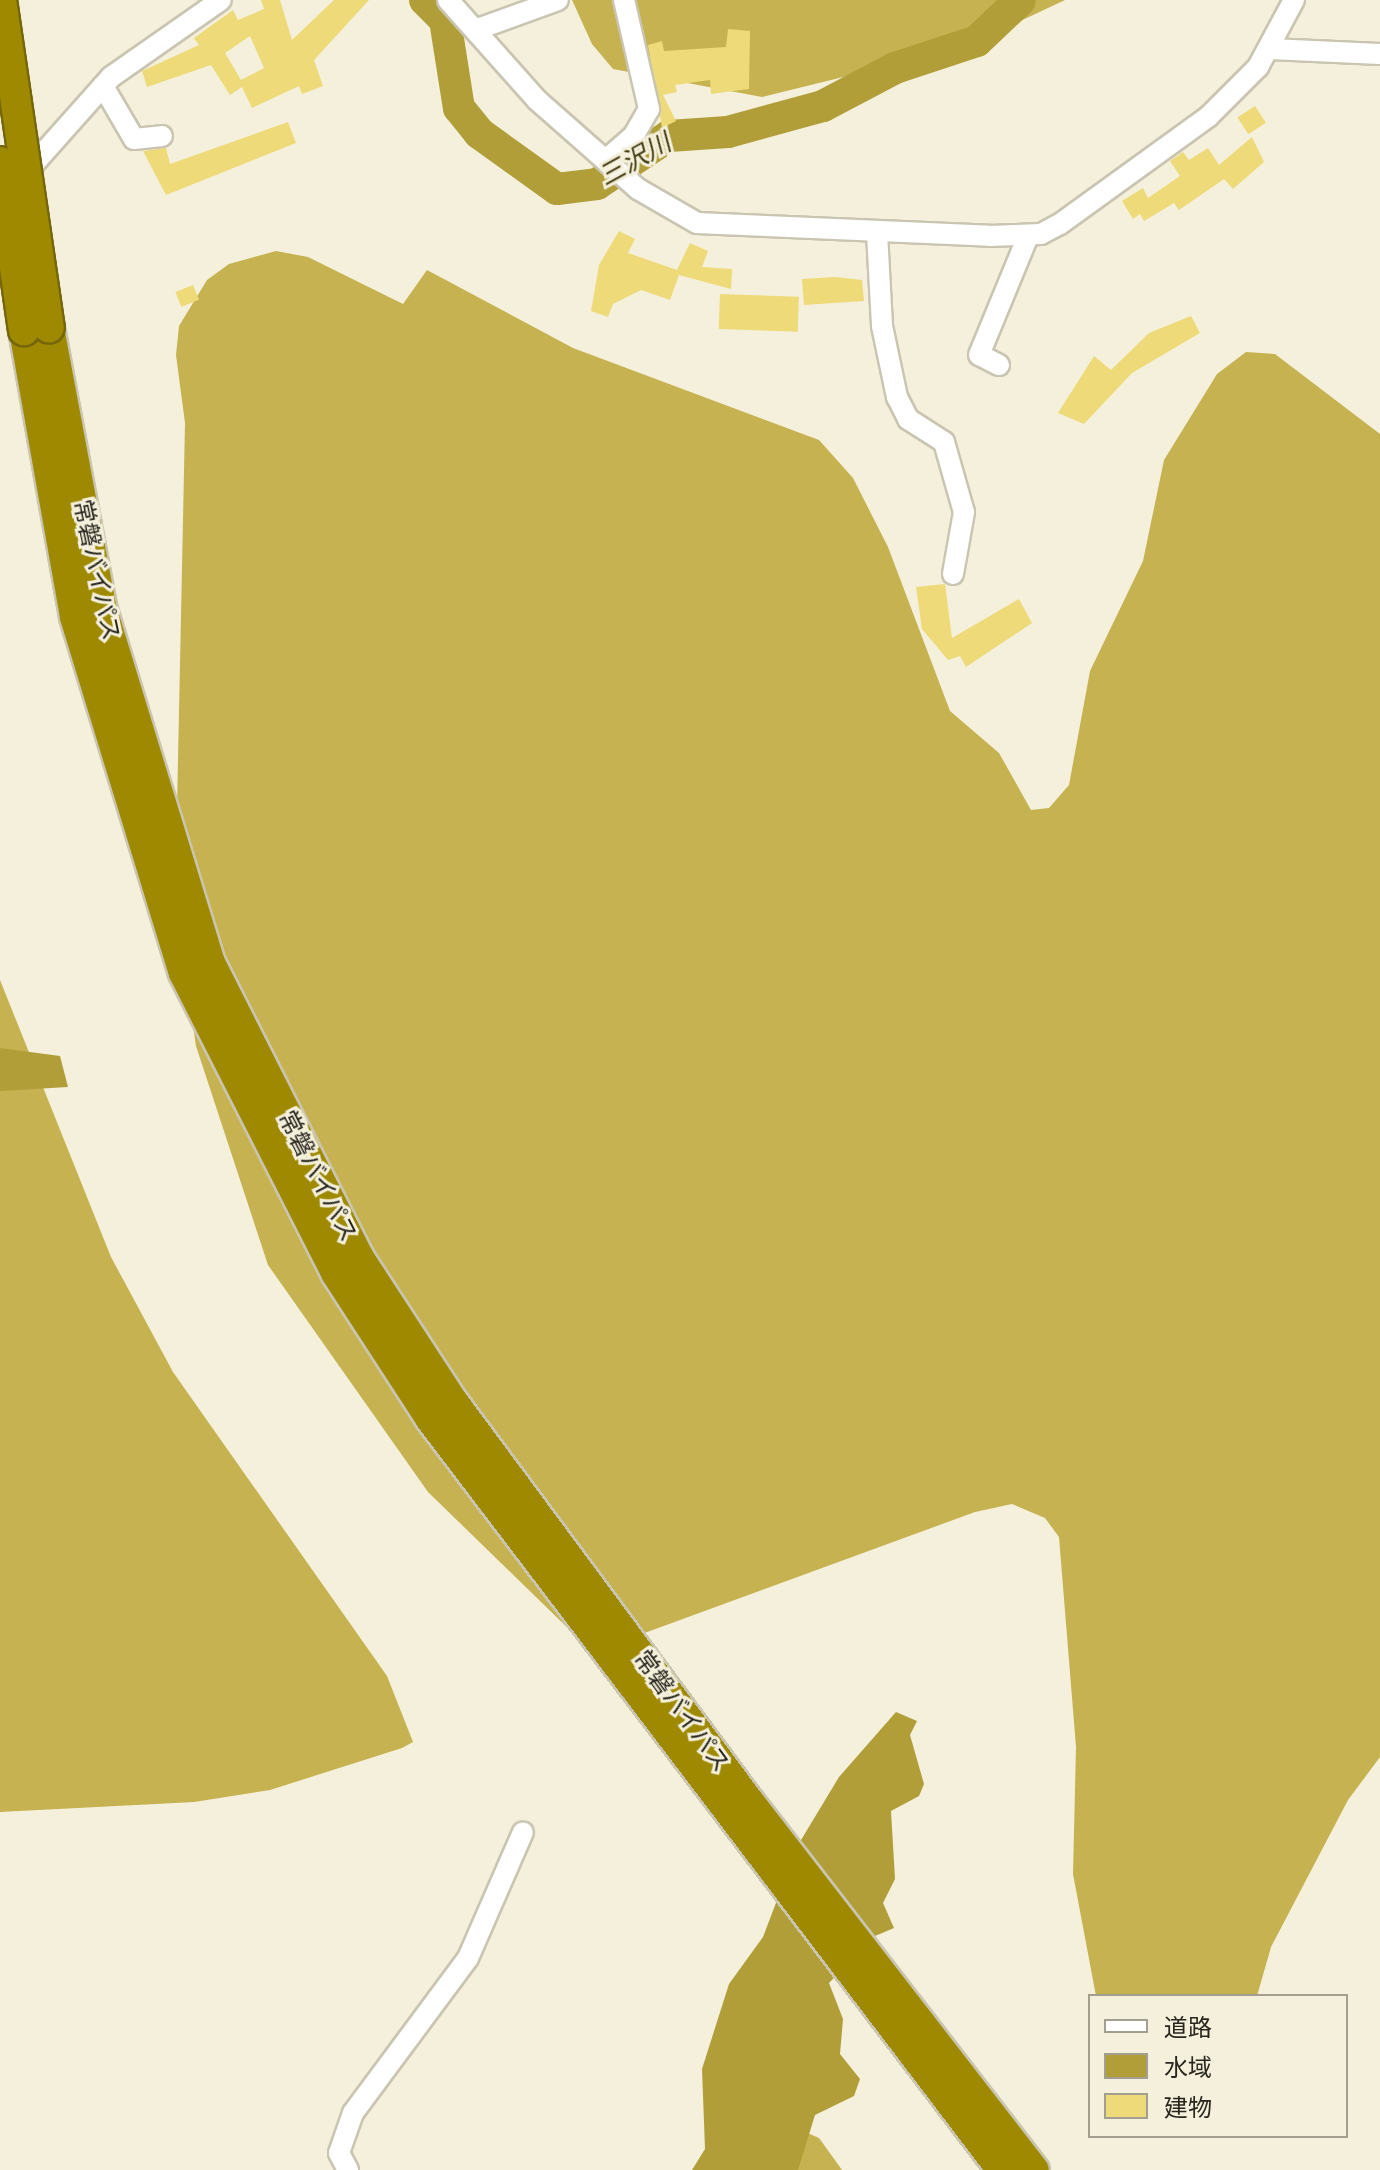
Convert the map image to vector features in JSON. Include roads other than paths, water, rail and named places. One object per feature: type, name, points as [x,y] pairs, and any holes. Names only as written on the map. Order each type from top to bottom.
[{"type":"highway","name":"常磐バイパス","points":[[1,0],[36,329]]},
{"type":"highway","name":"常磐バイパス","points":[[0,162],[102,610],[210,963],[359,1258],[453,1402],[740,1810],[902,2021],[1002,2170]]},
{"type":"highway","name":"常磐バイパス","points":[[902,2021],[1034,2170]]},
{"type":"street","points":[[0,196],[103,86],[142,51],[221,0]]},
{"type":"street","points":[[448,0],[537,100],[662,207],[697,223],[877,233],[1028,236],[1060,224],[1208,117],[1270,49],[1294,0]]},
{"type":"street","points":[[475,30],[558,0]]},
{"type":"street","points":[[608,158],[634,135],[649,109],[624,0]]},
{"type":"street","points":[[1270,49],[1380,54]]},
{"type":"street","points":[[103,86],[134,139],[162,136]]},
{"type":"street","points":[[877,233],[882,326],[897,397],[908,419],[944,442],[964,512],[953,574]]},
{"type":"street","points":[[999,365],[979,355],[1028,236]]},
{"type":"street","points":[[348,2170],[339,2153],[353,2113],[468,1958],[523,1832]]},
{"type":"water","points":[[0,1048],[60,1056],[68,1087],[0,1091]]},
{"type":"water","points":[[896,1712],[917,1721],[910,1735],[924,1784],[919,1796],[891,1811],[895,1879],[883,1903],[894,1928],[875,1936],[829,1983],[843,2019],[840,2054],[860,2079],[854,2096],[815,2115],[798,2170],[692,2170],[705,2149],[702,2069],[729,1984],[763,1937],[798,1845],[839,1777]]},
{"type":"waterway","name":"三沢川","points":[[425,0],[445,20],[459,108],[479,133],[557,189],[597,184],[669,136],[728,132],[823,106],[895,68],[977,41],[1020,0]]}]
